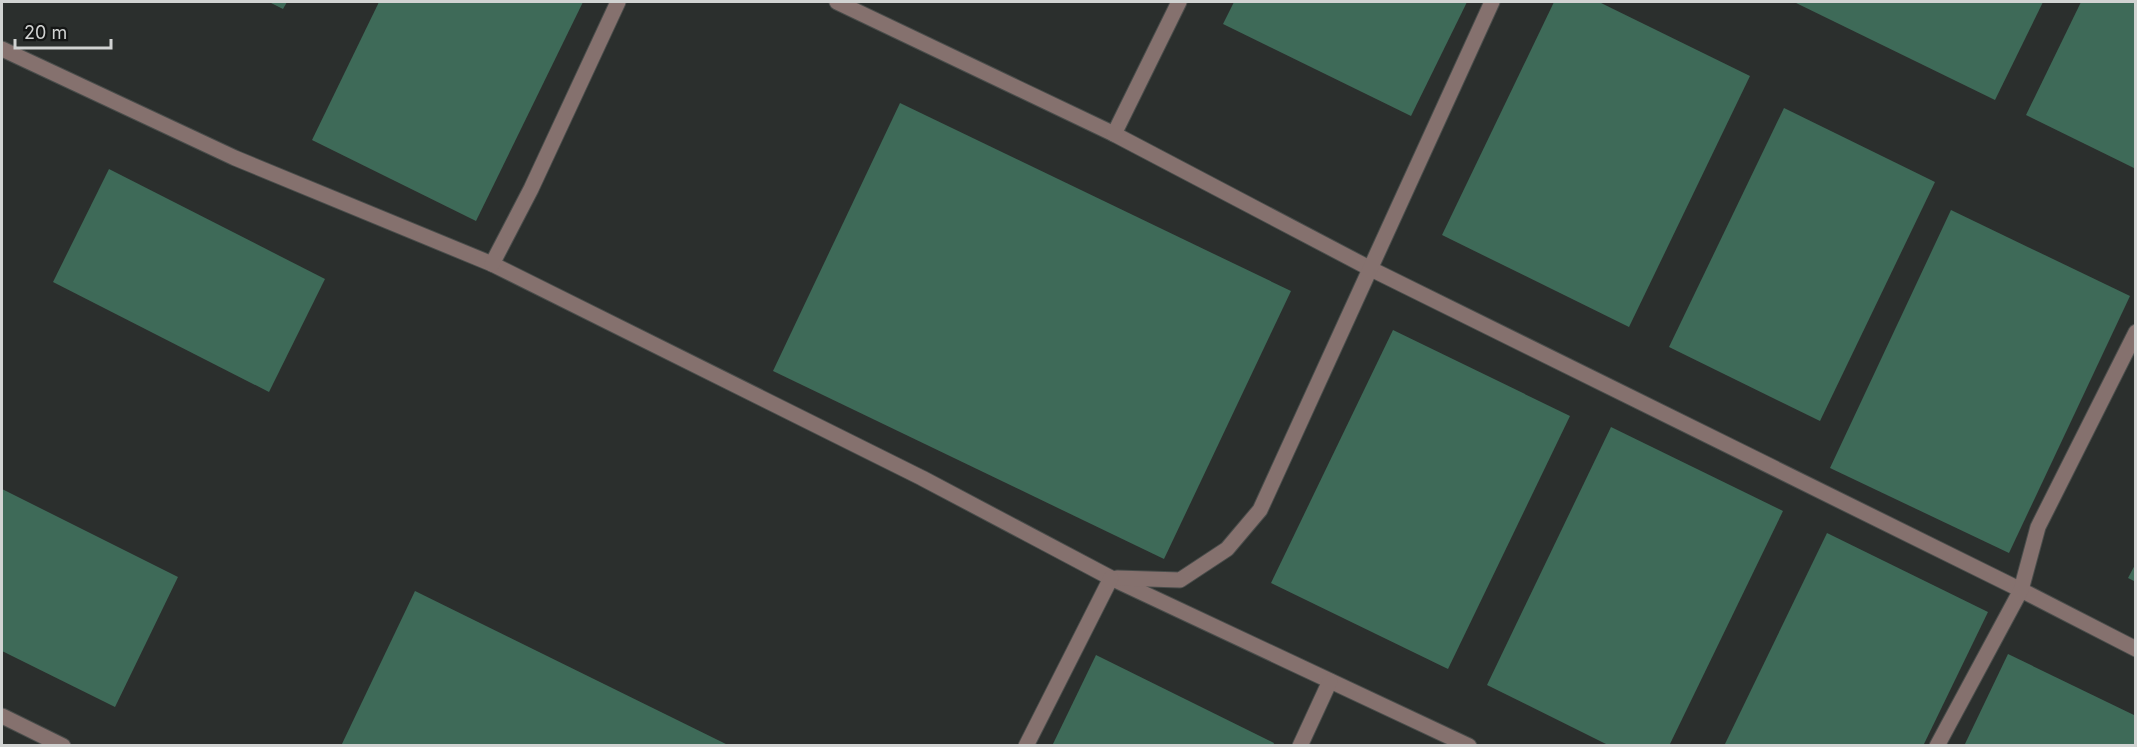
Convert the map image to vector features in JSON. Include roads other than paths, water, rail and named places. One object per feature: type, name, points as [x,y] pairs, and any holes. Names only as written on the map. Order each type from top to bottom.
[{"type":"lane","points":[[492,264],[531,189],[618,2]]},
{"type":"lane","points":[[837,2],[1114,134],[1371,269],[2136,649]]},
{"type":"lane","points":[[1114,134],[1179,2]]},
{"type":"lane","points":[[1111,578],[1180,580],[1227,549],[1260,510],[1492,2]]},
{"type":"lane","points":[[2,49],[235,158],[492,264],[922,478],[1111,578],[1469,746]]},
{"type":"lane","points":[[1937,746],[2021,590],[2038,527],[2136,332]]},
{"type":"lane","points":[[1026,746],[1111,578]]},
{"type":"lane","points":[[1300,746],[1330,681]]},
{"type":"lane","points":[[2,716],[63,746]]}]
